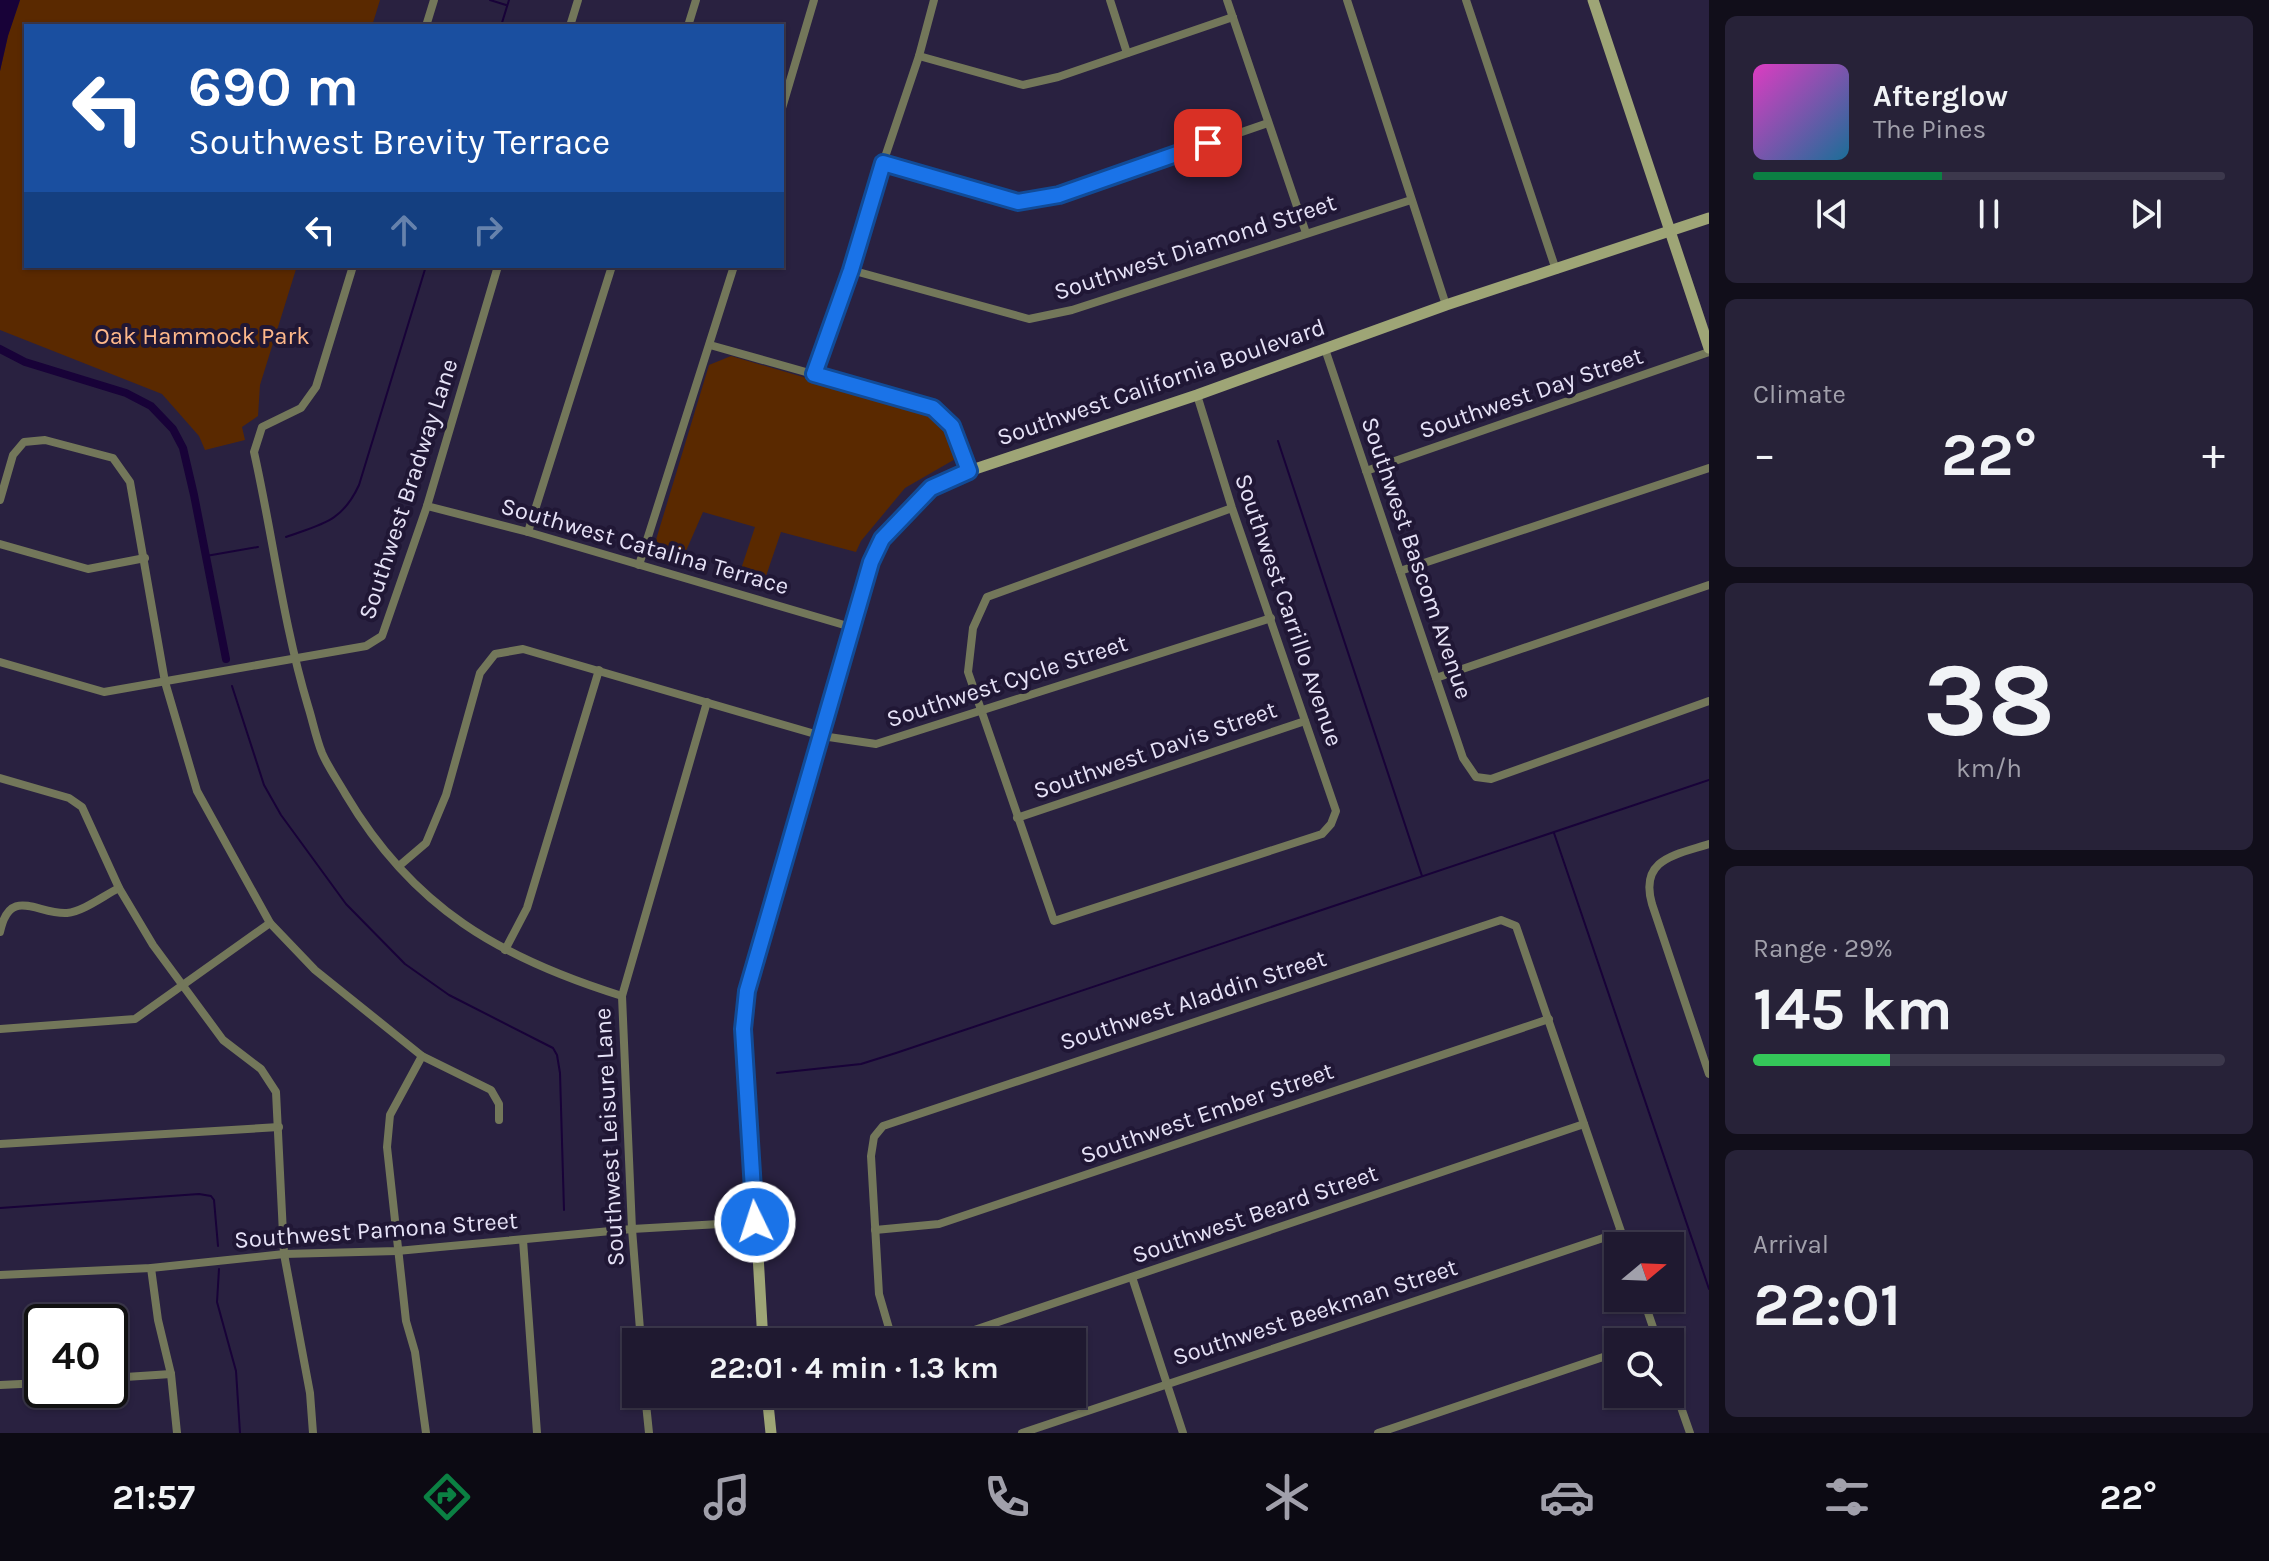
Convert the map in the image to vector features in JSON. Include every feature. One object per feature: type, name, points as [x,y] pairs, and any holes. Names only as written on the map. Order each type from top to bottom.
[{"type":"street","points":[[427,24],[434,0]]},
{"type":"street","points":[[571,24],[578,0]]},
{"type":"street","points":[[689,24],[696,0]]},
{"type":"street","points":[[784,101],[814,0]]},
{"type":"street","points":[[814,374],[851,270],[934,0]]},
{"type":"street","points":[[1110,0],[1127,53]]},
{"type":"street","points":[[1227,0],[1306,233]]},
{"type":"street","points":[[1347,0],[1446,305]]},
{"type":"street","points":[[1466,0],[1556,270]]},
{"type":"street","points":[[1593,0],[1709,350]]},
{"type":"street","points":[[919,56],[1023,85],[1058,77],[1233,17]]},
{"type":"street","points":[[883,163],[1018,202],[1059,195],[1268,123]]},
{"type":"street","name":"Southwest Diamond Street","points":[[851,270],[1029,319],[1072,310],[1411,200]]},
{"type":"street","name":"Southwest California Boulevard","points":[[762,1328],[744,1010],[851,627],[871,562],[882,539],[931,488],[969,471],[1197,395],[1446,305],[1709,218]]},
{"type":"street","points":[[352,268],[316,387],[301,408],[262,427],[254,452],[294,658],[322,753],[363,823],[399,866],[438,905],[475,933],[542,969],[622,996]]},
{"type":"street","name":"Southwest Bradway Lane","points":[[294,658],[366,646],[382,636],[427,506],[497,268]]},
{"type":"street","points":[[528,532],[611,268]]},
{"type":"street","points":[[639,565],[733,268]]},
{"type":"street","points":[[710,345],[933,408],[952,426],[969,471]]},
{"type":"street","name":"Southwest Bascom Avenue","points":[[1325,349],[1463,758],[1476,777],[1491,779],[1709,701]]},
{"type":"street","name":"Southwest Day Street","points":[[1366,471],[1709,350]]},
{"type":"street","name":"Southwest Carrillo Avenue","points":[[1017,818],[1054,921],[1322,834],[1331,824],[1336,811],[1232,508],[1197,395]]},
{"type":"street","points":[[0,500],[13,455],[24,442],[45,440],[113,458],[130,482],[165,682],[197,791],[270,923],[315,970],[422,1056],[491,1090],[499,1104],[499,1120]]},
{"type":"street","points":[[1400,571],[1709,468]]},
{"type":"street","name":"Southwest Catalina Terrace","points":[[427,506],[528,532],[851,627]]},
{"type":"street","points":[[1017,818],[968,672],[973,628],[987,597],[1232,508]]},
{"type":"street","points":[[0,544],[88,569],[145,558]]},
{"type":"street","points":[[1436,678],[1709,585]]},
{"type":"street","name":"Southwest Cycle Street","points":[[399,866],[426,843],[446,795],[480,673],[495,654],[523,649],[822,736],[876,744],[1271,618]]},
{"type":"street","points":[[0,662],[104,692],[294,658]]},
{"type":"street","points":[[505,950],[527,908],[599,670]]},
{"type":"street","name":"Southwest Leisure Lane","points":[[640,1328],[632,1229],[622,996],[707,702]]},
{"type":"street","name":"Southwest Davis Street","points":[[1017,818],[1305,721]]},
{"type":"street","points":[[0,778],[69,798],[82,807],[119,888],[181,986],[223,1040],[261,1069],[276,1092],[284,1254],[310,1393],[313,1433]]},
{"type":"street","points":[[1709,844],[1656,865],[1649,894],[1709,1074]]},
{"type":"street","points":[[0,932],[8,912],[17,906],[32,905],[69,912],[119,888]]},
{"type":"street","name":"Southwest Aladdin Street","points":[[875,1230],[871,1145],[883,1126],[1501,920],[1516,926],[1549,1019]]},
{"type":"street","points":[[0,1029],[130,1020],[144,1014],[270,923]]},
{"type":"street","points":[[1549,1019],[1621,1232]]},
{"type":"street","name":"Southwest Ember Street","points":[[875,1230],[939,1224],[1549,1019]]},
{"type":"street","points":[[422,1056],[390,1115],[387,1147],[406,1321],[415,1352],[426,1433]]},
{"type":"street","name":"Southwest Beard Street","points":[[981,1328],[1584,1124]]},
{"type":"street","points":[[0,1144],[279,1127]]},
{"type":"street","name":"Southwest Pamona Street","points":[[0,1275],[151,1268],[284,1254],[397,1251],[632,1229],[755,1222]]},
{"type":"street","points":[[875,1230],[879,1294],[889,1328]]},
{"type":"street","name":"Southwest Beekman Street","points":[[1022,1433],[1604,1238]]},
{"type":"street","points":[[523,1240],[537,1433]]},
{"type":"street","points":[[151,1268],[158,1320],[171,1374],[177,1433]]},
{"type":"street","points":[[1132,1277],[1183,1433]]},
{"type":"street","points":[[1378,1433],[1604,1357]]},
{"type":"street","points":[[128,1377],[171,1374]]},
{"type":"street","points":[[0,1385],[24,1384]]},
{"type":"street","points":[[646,1408],[649,1433]]},
{"type":"street","points":[[768,1408],[771,1433]]},
{"type":"street","points":[[1681,1408],[1690,1433]]},
{"type":"green space","name":"Oak Hammock Park","points":[[20,0],[380,0],[373,24],[24,24],[24,268],[296,268],[260,385],[258,416],[242,427],[245,440],[205,450],[199,436],[162,394],[0,330],[0,71]]},
{"type":"green space","points":[[731,356],[926,413],[948,435],[957,458],[905,488],[861,541],[856,552],[781,532],[765,579],[740,572],[755,527],[703,512],[686,551],[655,543],[709,365]]},
{"type":"shaded area","points":[[0,0],[20,0],[0,71]]},
{"type":"waterway","points":[[490,0],[506,5]]},
{"type":"waterway","points":[[502,24],[509,0]]},
{"type":"waterway","points":[[286,537],[330,520],[345,507],[359,485],[425,268]]},
{"type":"waterway","points":[[0,349],[25,362],[126,393],[151,406],[173,429],[183,448],[194,495],[226,659]]},
{"type":"waterway","points":[[1278,441],[1422,876]]},
{"type":"waterway","points":[[206,556],[258,547]]},
{"type":"waterway","points":[[232,686],[264,785],[281,815],[346,904],[405,964],[449,995],[553,1048],[560,1073],[564,1210]]},
{"type":"waterway","points":[[777,1073],[861,1064],[896,1053],[1709,780]]},
{"type":"waterway","points":[[1554,833],[1709,1289]]},
{"type":"waterway","points":[[0,1208],[199,1194],[211,1196],[214,1200],[218,1246]]},
{"type":"waterway","points":[[219,1269],[217,1302],[236,1371],[240,1433]]},
{"type":"route","points":[[755,1222],[743,1029],[747,991],[871,562],[882,539],[931,488],[969,471],[952,426],[941,413],[933,408],[814,374],[851,270],[883,163],[1018,202],[1059,195],[1208,143]]}]
